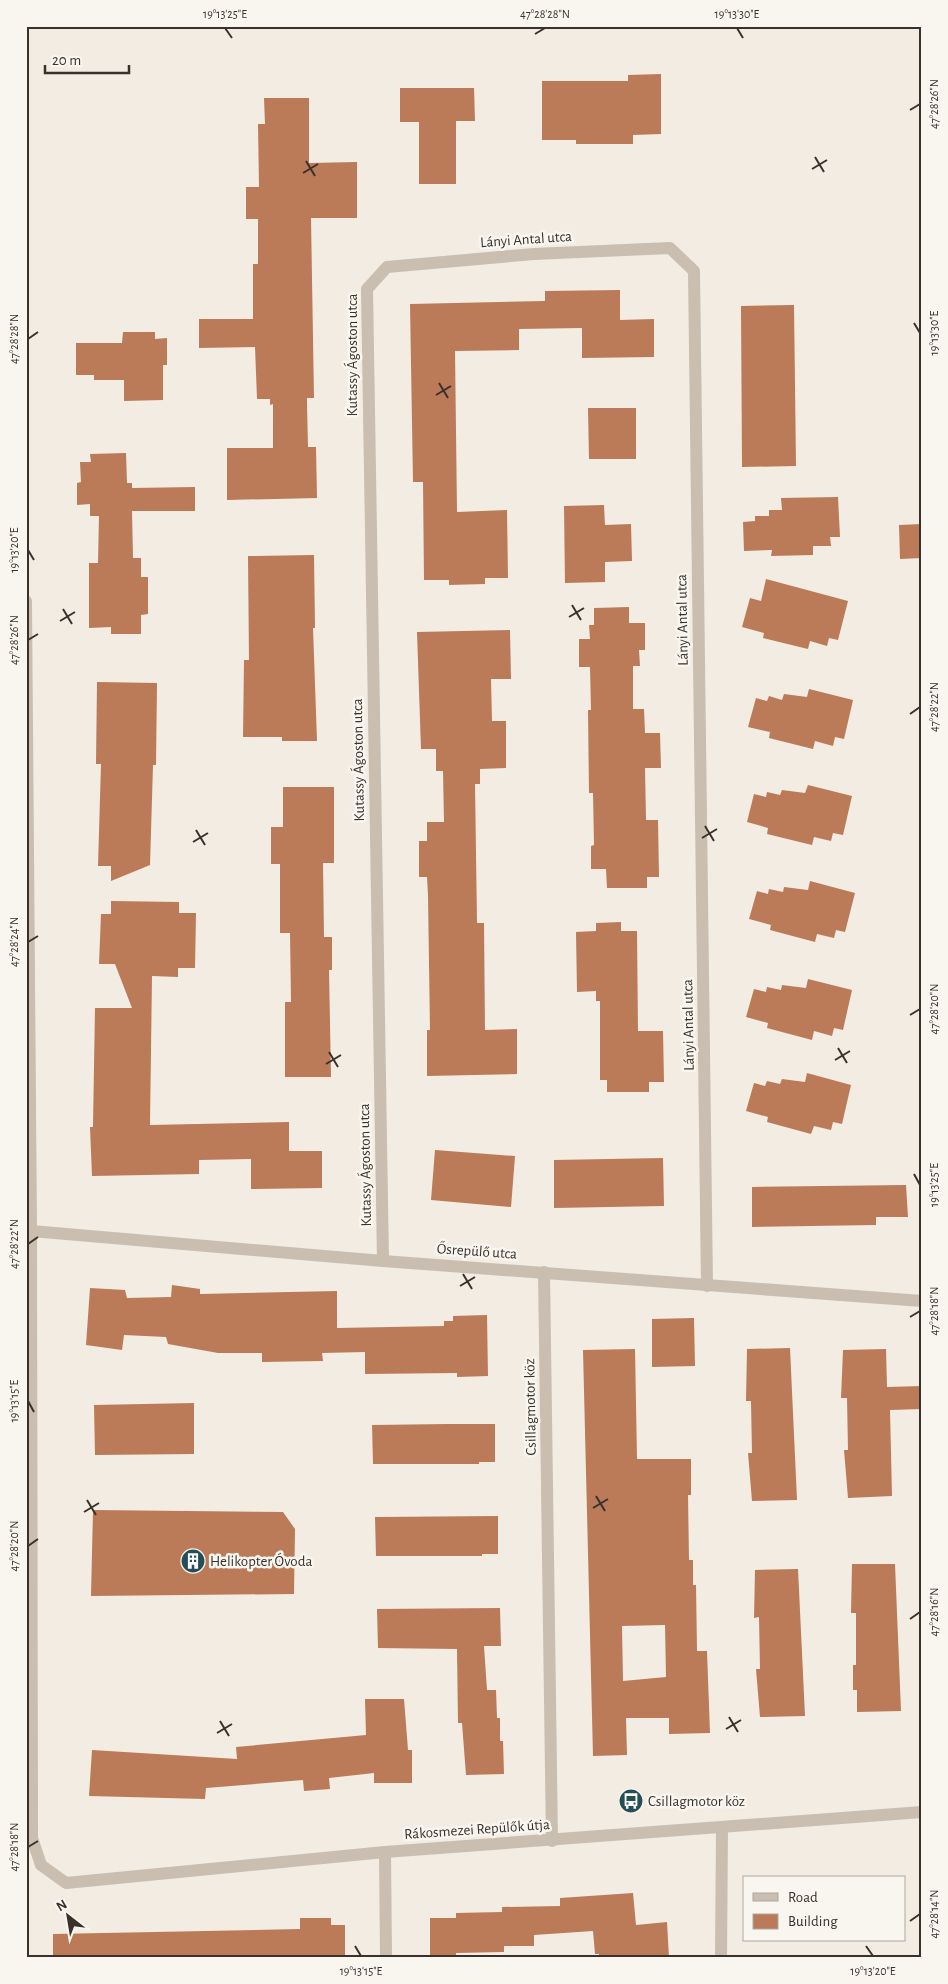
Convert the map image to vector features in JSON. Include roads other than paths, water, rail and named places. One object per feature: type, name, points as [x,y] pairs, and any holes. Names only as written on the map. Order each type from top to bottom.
[{"type":"street","name":"Lányi Antal utca","points":[[387,267],[534,254],[670,248],[694,271],[707,1286]]},
{"type":"street","name":"Kutassy Ágoston utca","points":[[383,1261],[367,289],[387,267]]},
{"type":"street","points":[[26,601],[31,1231]]},
{"type":"street","name":"Ősrepülő utca","points":[[31,1231],[383,1261],[922,1301]]},
{"type":"street","name":"Rákosmezei Repülők útja","points":[[31,1231],[32,1838],[41,1865],[66,1883],[385,1852],[922,1812]]},
{"type":"street","name":"Csillagmotor köz","points":[[544,1272],[552,1841]]},
{"type":"street","points":[[721,1958],[722,1828]]},
{"type":"street","points":[[385,1852],[386,1958]]},
{"type":"place","name":"Helikopter Óvoda","points":[[193,1561]]},
{"type":"place","name":"Csillagmotor köz","points":[[631,1801]]}]
